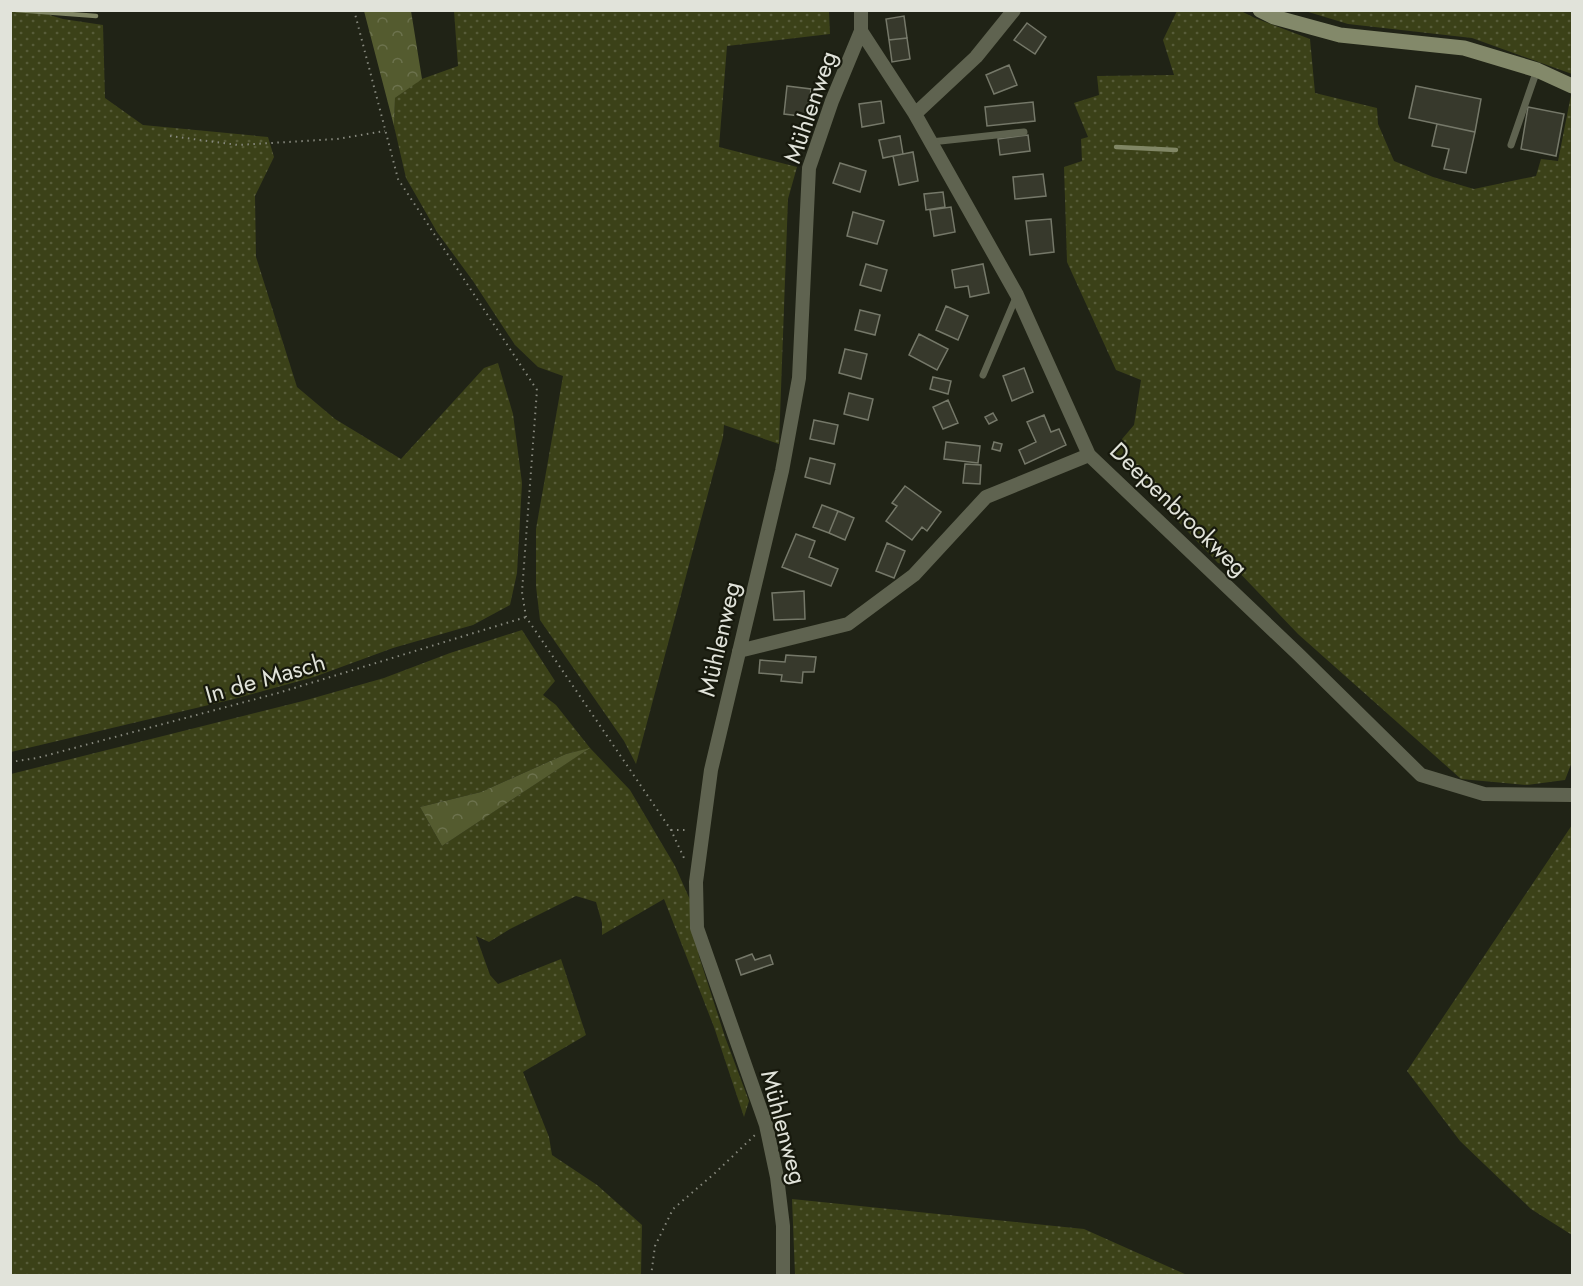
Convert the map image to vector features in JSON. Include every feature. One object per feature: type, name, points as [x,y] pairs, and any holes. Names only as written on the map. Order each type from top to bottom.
[{"type":"main road","points":[[1260,10],[1274,17],[1340,36],[1464,48],[1538,70],[1572,86]]},
{"type":"street","name":"Mühlenweg","points":[[783,1275],[783,1226],[777,1177],[766,1125],[697,928],[696,882],[711,770],[782,471],[799,378],[809,168],[832,101],[861,31],[861,10]]},
{"type":"street","points":[[915,114],[976,57],[1014,10]]},
{"type":"street","name":"Deepenbrookweg","points":[[861,31],[915,114],[1017,295],[1089,455],[1421,775],[1484,794],[1572,795]]},
{"type":"street","points":[[739,651],[848,624],[914,575],[986,497],[1089,455]]},
{"type":"lane","points":[[1511,145],[1538,70]]},
{"type":"lane","points":[[931,142],[1024,132]]},
{"type":"lane","points":[[983,375],[1017,295]]},
{"type":"path","points":[[354,10],[398,179],[537,390],[522,592],[526,617],[671,830],[696,882]]},
{"type":"path","points":[[170,136],[238,145],[336,140],[385,131]]},
{"type":"path","name":"In de Masch","points":[[10,762],[37,758],[278,693],[526,617]]},
{"type":"path","points":[[671,830],[703,831]]},
{"type":"path","points":[[651,1275],[655,1246],[673,1209],[716,1173],[766,1125]]},
{"type":"green space","points":[[33,10],[63,19],[103,25],[105,98],[143,125],[268,137],[274,157],[255,196],[256,257],[297,387],[335,419],[401,459],[484,368],[498,363],[513,414],[522,483],[517,573],[510,605],[473,625],[393,648],[314,677],[234,699],[11,752],[10,11]]},
{"type":"green space","points":[[364,11],[411,11],[422,79],[395,98],[394,126]]},
{"type":"green space","points":[[454,11],[829,11],[830,34],[727,46],[719,147],[797,167],[788,199],[779,444],[724,425],[723,437],[636,764],[624,741],[540,620],[536,586],[536,529],[563,376],[538,367],[515,345],[437,232],[406,178],[394,126],[395,98],[419,80],[458,66]]},
{"type":"green space","points":[[1177,11],[1241,11],[1310,39],[1315,93],[1377,108],[1378,124],[1394,161],[1433,177],[1474,189],[1536,176],[1541,159],[1558,161],[1571,95],[1572,762],[1565,780],[1527,785],[1461,779],[1298,634],[1233,566],[1218,563],[1111,452],[1134,425],[1141,380],[1116,370],[1067,262],[1064,167],[1082,161],[1081,139],[1088,137],[1074,103],[1099,95],[1097,76],[1174,75],[1163,40]]},
{"type":"green space","points":[[1305,11],[1572,11],[1572,74],[1472,38],[1348,24]]},
{"type":"green space","points":[[522,630],[555,681],[543,695],[556,705],[590,748],[630,790],[675,866],[691,902],[699,956],[725,1037],[749,1101],[744,1117],[714,1027],[664,899],[602,935],[602,923],[596,902],[576,896],[489,942],[476,936],[490,975],[498,984],[561,959],[586,1035],[523,1072],[549,1137],[552,1155],[597,1185],[642,1225],[641,1275],[11,1276],[11,774],[303,701],[384,678],[450,653]],"holes":[[[588,749],[442,846],[420,807],[481,792],[566,754]]]},
{"type":"green space","points":[[590,748],[442,846],[420,807],[481,792],[566,754]]},
{"type":"green space","points":[[1572,825],[1572,1235],[1531,1209],[1460,1141],[1407,1071]]},
{"type":"green space","points":[[792,1199],[1084,1229],[1187,1275],[795,1275]]},
{"type":"building","points":[[904,16],[907,38],[889,40],[886,19]]},
{"type":"building","points":[[1027,23],[1046,37],[1035,54],[1014,40]]},
{"type":"building","points":[[907,38],[910,59],[892,62],[889,40]]},
{"type":"building","points":[[1009,65],[1017,85],[994,94],[986,75]]},
{"type":"building","points":[[787,86],[811,89],[808,117],[784,114]]},
{"type":"building","points":[[1416,86],[1481,99],[1475,132],[1409,118]]},
{"type":"building","points":[[881,101],[884,123],[862,127],[859,104]]},
{"type":"building","points":[[1033,102],[1035,121],[987,126],[985,107]]},
{"type":"building","points":[[1528,107],[1564,114],[1556,156],[1521,149]]},
{"type":"building","points":[[1437,124],[1475,132],[1466,173],[1444,169],[1449,149],[1432,146]]},
{"type":"building","points":[[1028,135],[1030,151],[1000,155],[998,139]]},
{"type":"building","points":[[900,136],[903,154],[883,158],[879,140]]},
{"type":"building","points":[[913,152],[918,181],[899,185],[893,156]]},
{"type":"building","points":[[840,163],[866,171],[860,192],[833,183]]},
{"type":"building","points":[[1043,174],[1046,196],[1015,199],[1013,177]]},
{"type":"building","points":[[943,192],[945,207],[926,210],[924,194]]},
{"type":"building","points":[[951,207],[955,232],[934,236],[930,210]]},
{"type":"building","points":[[853,212],[884,221],[877,244],[847,236]]},
{"type":"building","points":[[1051,219],[1054,252],[1030,255],[1026,221]]},
{"type":"building","points":[[866,264],[887,270],[881,291],[860,285]]},
{"type":"building","points":[[983,264],[989,293],[970,297],[968,286],[955,288],[952,270]]},
{"type":"building","points":[[946,306],[968,316],[958,340],[936,330]]},
{"type":"building","points":[[860,310],[880,315],[875,335],[855,330]]},
{"type":"building","points":[[919,334],[948,349],[937,370],[909,355]]},
{"type":"building","points":[[845,349],[867,354],[861,379],[839,373]]},
{"type":"building","points":[[1024,368],[1033,392],[1012,401],[1003,376]]},
{"type":"building","points":[[933,377],[951,381],[948,394],[930,389]]},
{"type":"building","points":[[849,393],[873,399],[868,420],[844,414]]},
{"type":"building","points":[[948,400],[958,423],[943,429],[933,407]]},
{"type":"building","points":[[993,413],[997,420],[989,424],[985,417]]},
{"type":"building","points":[[1044,415],[1051,432],[1059,429],[1066,445],[1025,464],[1019,450],[1036,442],[1027,422]]},
{"type":"building","points":[[814,420],[838,425],[834,444],[810,439]]},
{"type":"building","points":[[946,442],[980,446],[978,463],[944,459]]},
{"type":"building","points":[[994,442],[1002,444],[1000,451],[992,449]]},
{"type":"building","points":[[810,458],[835,464],[830,484],[805,477]]},
{"type":"building","points":[[965,464],[981,465],[980,484],[963,483]]},
{"type":"building","points":[[905,486],[941,512],[927,531],[922,527],[912,540],[886,521],[897,506],[892,503]]},
{"type":"building","points":[[822,505],[838,511],[829,533],[813,527]]},
{"type":"building","points":[[838,511],[854,518],[845,540],[829,533]]},
{"type":"building","points":[[796,534],[815,541],[809,557],[838,569],[831,586],[782,567]]},
{"type":"building","points":[[887,543],[905,551],[894,578],[876,571]]},
{"type":"building","points":[[804,591],[805,619],[774,620],[772,593]]},
{"type":"building","points":[[786,655],[816,657],[814,672],[803,672],[802,683],[781,681],[782,675],[759,673],[760,660],[785,662]]},
{"type":"building","points":[[752,954],[755,960],[770,955],[773,964],[741,975],[736,960]]},
{"type":"waterway","points":[[16,10],[96,16]]},
{"type":"waterway","points":[[1116,147],[1176,150]]}]
